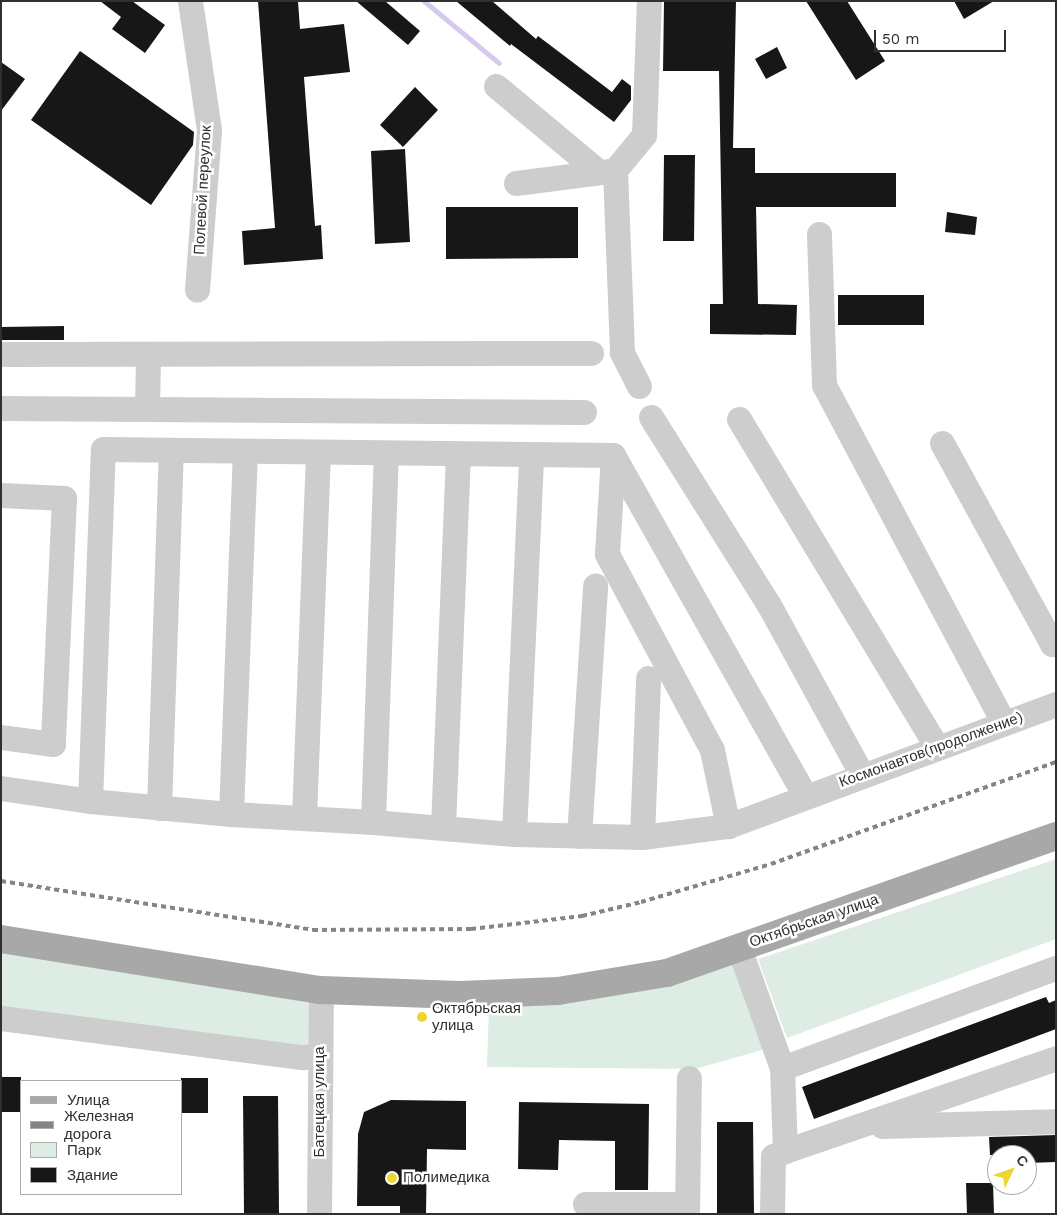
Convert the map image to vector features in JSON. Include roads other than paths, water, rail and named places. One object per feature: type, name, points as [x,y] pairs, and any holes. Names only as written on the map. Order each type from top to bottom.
[{"type":"main road","name":"Октябрьская улица","points":[[1,940],[321,990],[459,995],[558,991],[667,973],[1056,836]]},
{"type":"street","name":"Полевой переулок","points":[[190,1],[209,130],[197,290]]},
{"type":"street","points":[[516,183],[607,171],[644,134],[649,1]]},
{"type":"street","points":[[496,86],[607,171],[622,352],[639,386]]},
{"type":"street","points":[[819,234],[824,385],[1004,723]]},
{"type":"street","points":[[1,354],[591,353]]},
{"type":"street","points":[[147,408],[148,354]]},
{"type":"street","points":[[1,408],[584,412]]},
{"type":"street","points":[[651,417],[769,605],[862,775]]},
{"type":"street","points":[[739,419],[937,747]]},
{"type":"street","points":[[942,443],[1052,644],[1056,642]]},
{"type":"street","points":[[90,801],[103,449],[613,455]]},
{"type":"street","points":[[159,808],[171,451]]},
{"type":"street","points":[[231,814],[245,452]]},
{"type":"street","points":[[304,818],[318,452]]},
{"type":"street","points":[[373,822],[386,453]]},
{"type":"street","points":[[443,828],[458,454]]},
{"type":"street","points":[[514,834],[531,454]]},
{"type":"street","points":[[613,455],[806,796]]},
{"type":"street","points":[[613,455],[607,554],[712,750],[728,826]]},
{"type":"street","points":[[1,508],[2,495],[64,498],[53,744],[1,738]]},
{"type":"street","points":[[580,836],[595,586]]},
{"type":"street","points":[[642,837],[648,678]]},
{"type":"street","name":"Космонавтов(продолжение)","points":[[1,788],[90,801],[231,814],[373,822],[514,834],[642,837],[728,826],[1056,704]]},
{"type":"street","points":[[739,948],[782,1068],[785,1151]]},
{"type":"street","points":[[782,1068],[1056,968]]},
{"type":"street","name":"Батецкая улица","points":[[319,1214],[321,990]]},
{"type":"street","points":[[1,1018],[303,1057],[319,1056]]},
{"type":"street","points":[[772,1214],[773,1156],[1056,1058]]},
{"type":"street","points":[[585,1204],[687,1209],[689,1078]]},
{"type":"street","points":[[857,1126],[1056,1121]]},
{"type":"waterway","points":[[424,1],[499,63]]},
{"type":"railway","points":[[1,881],[313,930],[471,929],[582,916],[641,902],[771,864],[1056,762]]},
{"type":"place","name":"Октябрьская улица","points":[[422,1017]]},
{"type":"place","name":"Полимедика","points":[[392,1178]]}]
